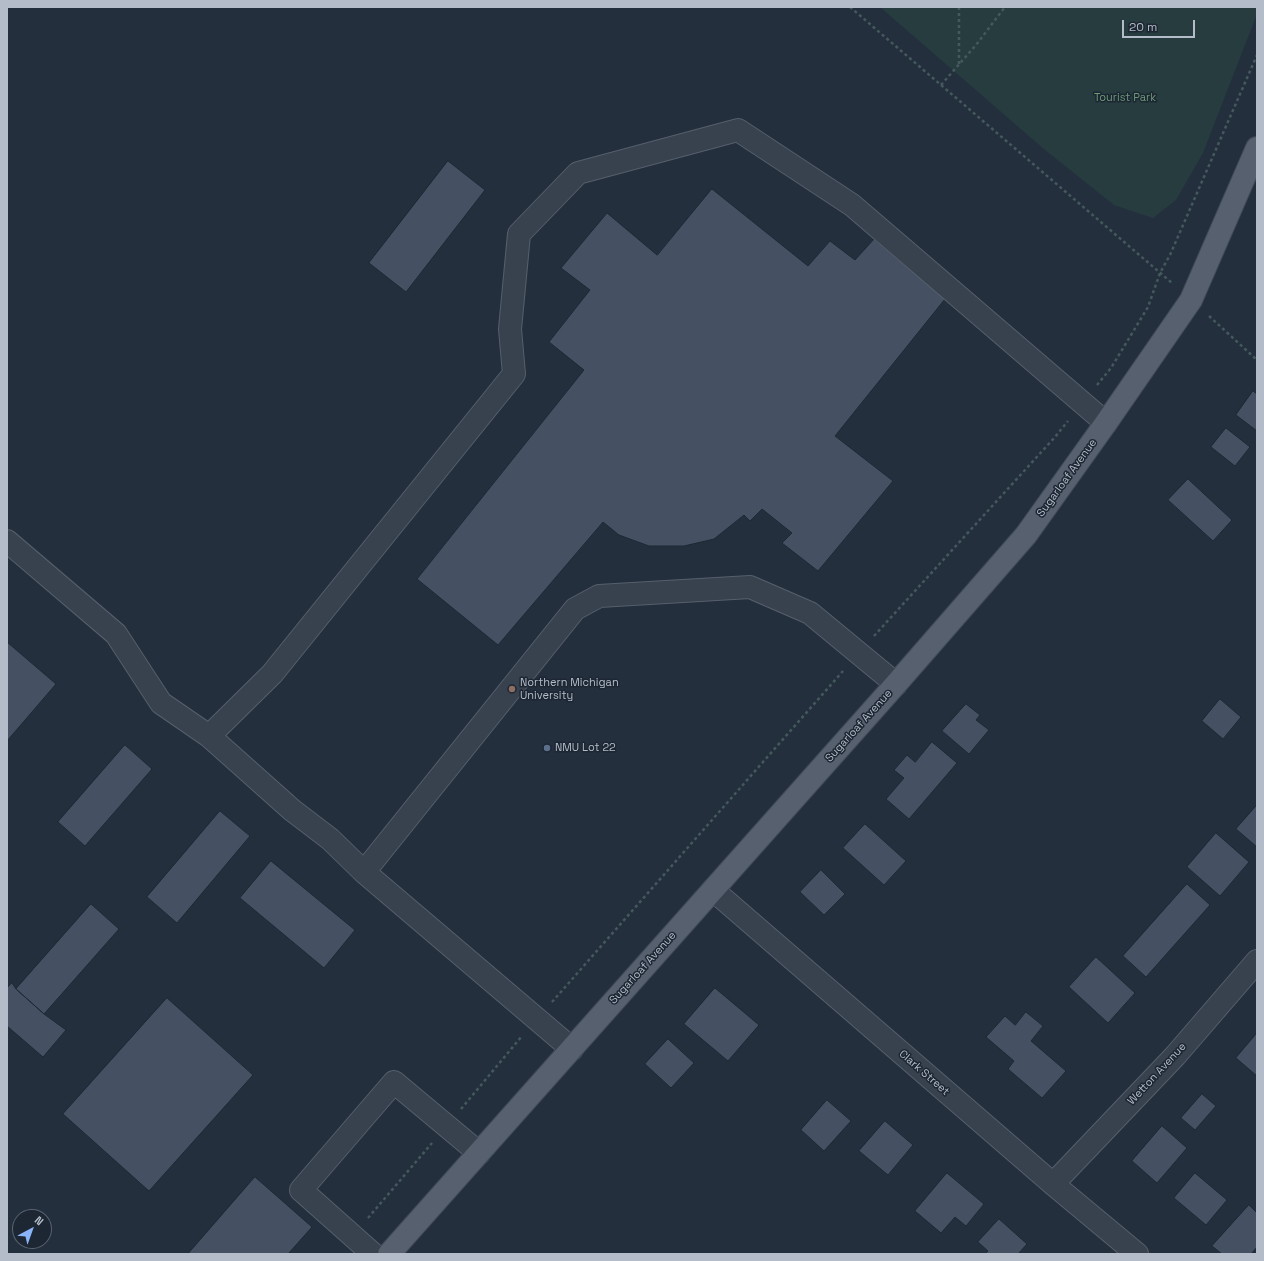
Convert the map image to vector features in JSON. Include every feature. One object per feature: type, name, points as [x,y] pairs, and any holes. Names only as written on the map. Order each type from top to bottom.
[{"type":"main road","name":"Sugarloaf Avenue","points":[[389,1254],[896,684],[1026,535],[1191,300],[1257,148]]},
{"type":"street","points":[[209,736],[272,674],[514,374],[510,329],[519,234],[578,173],[738,130],[852,205],[1106,423]]},
{"type":"street","points":[[7,541],[116,634],[161,703],[209,736],[292,810],[330,838],[364,872],[572,1049]]},
{"type":"street","points":[[364,872],[575,609],[599,596],[750,587],[810,613],[896,684]]},
{"type":"street","name":"Clark Street","points":[[712,890],[1053,1184],[1137,1254]]},
{"type":"street","name":"Wetton Avenue","points":[[1053,1184],[1175,1056],[1257,961]]},
{"type":"street","points":[[373,1254],[301,1190],[394,1082],[479,1153]]},
{"type":"path","points":[[850,7],[1160,273],[1257,360]]},
{"type":"path","points":[[959,7],[959,65]]},
{"type":"path","points":[[942,85],[1006,7]]},
{"type":"path","points":[[352,1236],[537,1019],[859,653],[1055,437],[1111,368],[1148,307],[1160,273],[1173,248],[1257,55]]},
{"type":"green space","name":"Tourist Park","points":[[880,7],[1257,7],[1257,14],[1203,153],[1176,200],[1153,218],[1114,205],[1045,150]]},
{"type":"building","points":[[448,161],[485,190],[406,292],[369,263]]},
{"type":"building","points":[[712,189],[808,266],[830,241],[855,260],[874,239],[945,299],[835,436],[893,481],[818,571],[782,543],[792,533],[762,509],[750,521],[744,515],[714,539],[684,546],[649,546],[619,535],[603,522],[498,645],[417,579],[584,370],[549,342],[590,290],[561,268],[607,213],[657,255]]},
{"type":"building","points":[[1253,391],[1257,394],[1257,431],[1236,415]]},
{"type":"building","points":[[1226,428],[1250,447],[1235,466],[1211,447]]},
{"type":"building","points":[[1188,479],[1232,520],[1213,541],[1168,500]]},
{"type":"building","points":[[7,642],[56,684],[7,741]]},
{"type":"building","points":[[1220,699],[1241,717],[1223,739],[1202,721]]},
{"type":"building","points":[[966,704],[980,715],[976,720],[989,730],[969,754],[942,731]]},
{"type":"building","points":[[932,742],[957,763],[909,819],[886,799],[904,778],[894,770],[907,755],[915,762]]},
{"type":"building","points":[[125,745],[152,769],[85,846],[58,822]]},
{"type":"building","points":[[1257,805],[1257,847],[1236,829]]},
{"type":"building","points":[[220,811],[250,836],[177,923],[147,897]]},
{"type":"building","points":[[865,824],[906,861],[884,885],[843,848]]},
{"type":"building","points":[[1216,833],[1249,862],[1220,896],[1187,867]]},
{"type":"building","points":[[271,861],[355,930],[324,968],[240,898]]},
{"type":"building","points":[[821,870],[845,894],[824,915],[800,892]]},
{"type":"building","points":[[1187,884],[1210,905],[1146,977],[1123,956]]},
{"type":"building","points":[[91,904],[119,929],[44,1014],[16,989]]},
{"type":"building","points":[[1096,957],[1135,993],[1108,1023],[1069,987]]},
{"type":"building","points":[[12,983],[16,989],[44,1014],[66,1030],[43,1057],[7,1026],[7,988]]},
{"type":"building","points":[[715,988],[759,1025],[728,1061],[684,1024]]},
{"type":"building","points":[[167,998],[253,1075],[149,1191],[63,1114]]},
{"type":"building","points":[[1026,1012],[1043,1026],[1031,1041],[1066,1071],[1042,1098],[1008,1069],[1014,1061],[986,1037],[1005,1016],[1015,1025]]},
{"type":"building","points":[[1257,1033],[1257,1076],[1236,1058]]},
{"type":"building","points":[[668,1039],[694,1063],[671,1088],[645,1064]]},
{"type":"building","points":[[1202,1094],[1216,1106],[1195,1130],[1181,1118]]},
{"type":"building","points":[[827,1100],[851,1121],[824,1151],[801,1130]]},
{"type":"building","points":[[885,1121],[913,1145],[888,1175],[859,1151]]},
{"type":"building","points":[[1162,1126],[1187,1148],[1157,1183],[1132,1161]]},
{"type":"building","points":[[947,1173],[984,1204],[966,1226],[955,1217],[941,1233],[915,1211]]},
{"type":"building","points":[[1195,1173],[1227,1200],[1206,1225],[1174,1198]]},
{"type":"building","points":[[255,1177],[312,1227],[288,1254],[188,1254]]},
{"type":"building","points":[[1249,1205],[1257,1213],[1257,1247],[1251,1254],[1222,1254],[1212,1246]]},
{"type":"building","points":[[999,1219],[1027,1244],[1018,1254],[985,1254],[988,1251],[978,1242]]},
{"type":"place","name":"Northern Michigan University","points":[[512,689]]},
{"type":"place","name":"NMU Lot 22","points":[[547,748]]}]
